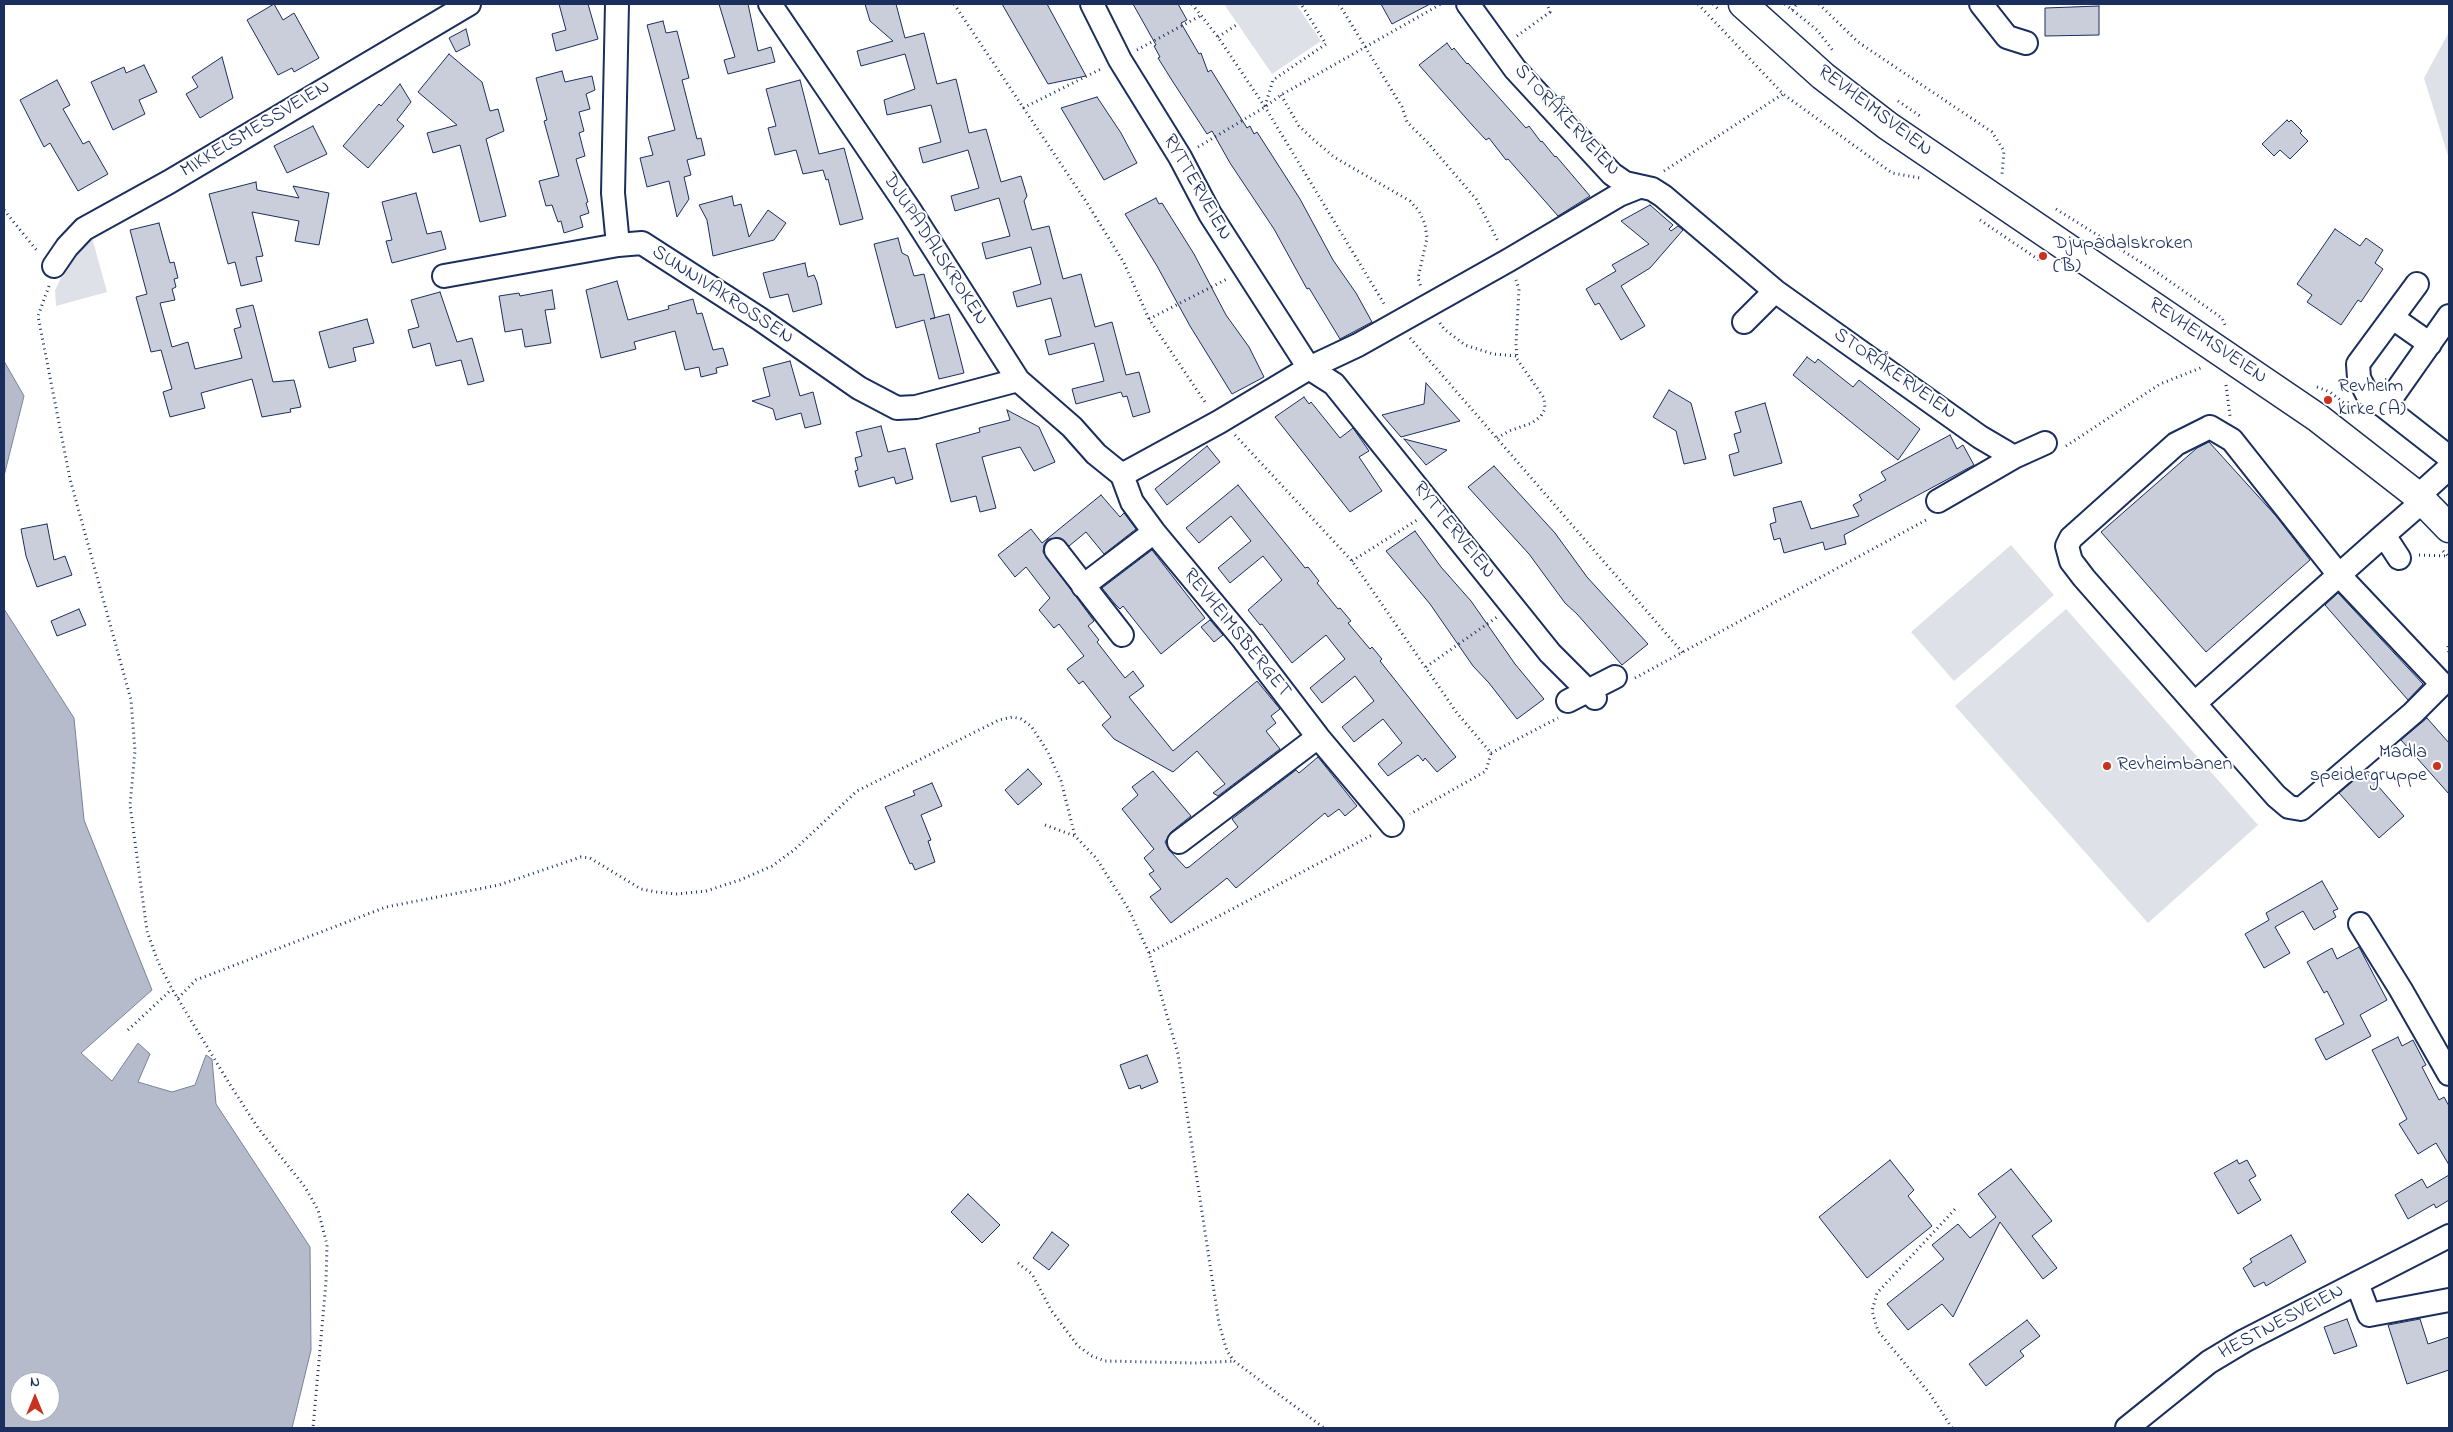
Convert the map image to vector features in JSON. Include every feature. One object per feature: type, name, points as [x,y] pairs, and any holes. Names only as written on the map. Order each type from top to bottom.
[{"type":"main road","name":"REVHEIMSVEIEN","points":[[1743,4],[1823,76],[1888,126],[2318,418],[2420,498],[2449,528]]},
{"type":"street","name":"MIKKELSMESSVEIEN","points":[[54,266],[67,247],[84,229],[169,182],[469,4]]},
{"type":"street","points":[[617,4],[613,193],[618,246]]},
{"type":"street","name":"DJUPADALSKROKEN","points":[[770,4],[909,208],[1018,380],[1072,427],[1096,454],[1122,475]]},
{"type":"street","name":"RYTTERVEIEN","points":[[1092,4],[1120,60],[1180,157],[1210,214],[1309,368],[1334,384],[1499,587],[1512,607],[1550,653],[1592,694]]},
{"type":"street","name":"STORÅKERVEIEN","points":[[1468,4],[1515,69],[1612,174],[1625,183],[1652,189],[1663,196],[1775,291],[1980,437],[2014,457]]},
{"type":"street","points":[[1981,4],[2007,37],[2026,44]]},
{"type":"street","points":[[1122,475],[1219,422],[1309,368],[1358,345],[1509,260],[1618,195],[1639,187]]},
{"type":"street","name":"SUNNIVAKROSSEN","points":[[444,276],[642,243],[760,319],[859,388],[897,408],[916,407],[1018,380]]},
{"type":"street","points":[[2418,284],[2358,364],[2359,378],[2367,394],[2449,457]]},
{"type":"street","points":[[1744,322],[1775,291]]},
{"type":"street","points":[[2385,407],[2449,316]]},
{"type":"street","points":[[2393,318],[2430,344]]},
{"type":"street","points":[[2210,427],[2232,440],[2340,575],[2442,684],[2413,713],[2301,809],[2289,807],[2276,796],[2084,578],[2071,561],[2067,546],[2071,538],[2176,444],[2210,427]]},
{"type":"street","points":[[1936,508],[2014,457],[2055,445]]},
{"type":"street","points":[[2195,703],[2384,535],[2449,468]]},
{"type":"street","name":"REVHEIMSBERGET","points":[[1122,475],[1132,502],[1154,532],[1243,639],[1318,737],[1392,825]]},
{"type":"street","points":[[1083,586],[1154,532]]},
{"type":"street","points":[[2384,535],[2399,558]]},
{"type":"street","points":[[1056,550],[1122,635]]},
{"type":"street","points":[[1568,701],[1592,694],[1621,679]]},
{"type":"street","points":[[1179,842],[1318,737]]},
{"type":"street","points":[[2360,924],[2401,990],[2449,1074]]},
{"type":"street","name":"HESTNESVEIEN","points":[[2128,1428],[2209,1362],[2252,1337],[2449,1236]]},
{"type":"street","points":[[2357,1282],[2369,1315],[2449,1300]]},
{"type":"path","points":[[954,4],[1124,263],[1149,319],[1183,372],[1219,422],[1229,429],[1352,561],[1457,713],[1491,753]]},
{"type":"path","points":[[1192,4],[1218,37],[1265,107],[1397,323],[1683,653]]},
{"type":"path","points":[[1265,107],[1273,80],[1326,44],[1301,4]]},
{"type":"path","points":[[1339,4],[1402,107],[1407,122],[1428,143],[1476,200],[1509,260],[1519,288],[1517,356],[1525,373],[1537,386],[1544,398],[1545,409],[1541,416],[1532,423],[1509,431],[1497,438]]},
{"type":"path","points":[[1180,157],[1265,107],[1281,95],[1442,4]]},
{"type":"path","points":[[1516,37],[1550,12],[1548,4]]},
{"type":"path","points":[[1785,4],[1817,30],[1838,57]]},
{"type":"path","points":[[1792,10],[1797,4]]},
{"type":"path","points":[[1819,4],[1858,42],[1992,132],[2004,151],[2002,174]]},
{"type":"path","points":[[1218,37],[1238,24]]},
{"type":"path","points":[[1639,187],[1783,94]]},
{"type":"path","points":[[1281,95],[1300,126],[1334,157],[1410,201],[1419,211],[1425,224],[1427,238],[1418,278],[1428,305],[1444,329],[1465,345],[1493,354],[1517,356]]},
{"type":"path","points":[[1891,97],[1923,119]]},
{"type":"path","points":[[1994,168],[2010,179]]},
{"type":"path","points":[[2050,205],[2155,271],[2222,318],[2228,332]]},
{"type":"path","points":[[4,210],[37,251],[54,266],[38,316],[70,479],[131,700],[135,751],[130,805],[147,931],[158,962],[172,989],[258,1128],[306,1187],[318,1210],[327,1244],[326,1282],[313,1428]]},
{"type":"path","points":[[1149,319],[1246,269]]},
{"type":"path","points":[[2055,445],[2160,384],[2206,366]]},
{"type":"path","points":[[2226,379],[2232,440]]},
{"type":"path","points":[[2314,386],[2330,392],[2354,410]]},
{"type":"path","points":[[1352,561],[1390,539],[1434,508]]},
{"type":"path","points":[[1621,679],[1683,653],[1936,508]]},
{"type":"path","points":[[2399,558],[2418,555],[2448,556]]},
{"type":"path","points":[[1426,667],[1512,607]]},
{"type":"path","points":[[2448,646],[2449,654]]},
{"type":"path","points":[[1149,953],[1392,825],[1486,771],[1491,753],[1592,694]]},
{"type":"path","points":[[178,998],[196,980],[386,907],[500,884],[581,857],[590,858],[641,889],[656,892],[676,894],[706,891],[740,880],[772,866],[794,850],[857,791],[999,720],[1013,717],[1021,719],[1031,726],[1048,752],[1061,781],[1075,836]]},
{"type":"path","points":[[1045,825],[1075,836],[1096,858],[1128,908],[1149,953],[1178,1054],[1219,1324],[1227,1351],[1234,1360],[1324,1428]]},
{"type":"path","points":[[128,1030],[172,989]]},
{"type":"path","points":[[1952,1428],[1930,1394],[1878,1331],[1872,1311],[1878,1293],[1957,1207]]},
{"type":"path","points":[[1018,1263],[1032,1274],[1051,1310],[1078,1346],[1092,1356],[1105,1361],[1196,1363],[1234,1360]]},
{"type":"shaded area","points":[[1224,4],[1296,4],[1321,41],[1272,74]]},
{"type":"shaded area","points":[[2449,32],[2449,159],[2424,78]]},
{"type":"shaded area","points":[[91,234],[107,292],[56,306],[55,290],[74,252]]},
{"type":"shaded area","points":[[2011,545],[2054,595],[1954,681],[1911,632]]},
{"type":"shaded area","name":"Revheimbanen","points":[[2066,609],[2258,825],[2148,923],[1955,706]]},
{"type":"water","points":[[4,361],[24,396],[4,476]]},
{"type":"water","points":[[4,609],[74,718],[84,820],[152,990],[81,1053],[112,1081],[138,1043],[150,1054],[138,1082],[172,1092],[195,1085],[206,1055],[212,1059],[216,1104],[310,1247],[311,1350],[292,1428],[4,1428]]},
{"type":"building","points":[[274,4],[283,20],[294,13],[319,58],[294,72],[292,68],[278,75],[247,20]]},
{"type":"building","points":[[559,4],[588,4],[598,39],[556,51],[552,34],[566,30]]},
{"type":"building","points":[[719,4],[748,4],[758,51],[771,47],[775,62],[728,74],[724,60],[735,57]]},
{"type":"building","points":[[865,4],[896,4],[905,38],[924,33],[937,84],[956,79],[969,133],[986,129],[1001,182],[1021,176],[1027,196],[1024,201],[1032,230],[1049,226],[1063,279],[1081,274],[1095,327],[1112,322],[1126,375],[1139,372],[1150,412],[1133,417],[1127,396],[1123,397],[1121,392],[1076,404],[1072,389],[1104,381],[1094,343],[1049,355],[1045,340],[1061,336],[1051,298],[1017,307],[1013,292],[1041,284],[1031,247],[986,259],[982,243],[1010,236],[999,198],[955,211],[951,196],[979,188],[968,150],[923,163],[919,148],[941,142],[931,105],[887,115],[884,100],[915,89],[905,54],[861,66],[857,51],[893,41],[870,21]]},
{"type":"building","points":[[1002,4],[1047,4],[1086,76],[1048,84]]},
{"type":"building","points":[[1133,4],[1178,4],[1187,20],[1181,23],[1199,54],[1201,53],[1208,72],[1211,70],[1247,128],[1250,126],[1254,134],[1257,132],[1300,199],[1333,260],[1356,293],[1372,322],[1340,339],[1309,288],[1307,289],[1274,229],[1230,163],[1212,131],[1207,134],[1158,58],[1160,57],[1154,46],[1156,45]]},
{"type":"building","points":[[1381,4],[1430,4],[1392,24]]},
{"type":"building","points":[[2099,6],[2099,35],[2045,36],[2045,8]]},
{"type":"building","points":[[663,21],[666,33],[677,31],[689,78],[682,80],[697,139],[701,138],[705,155],[687,160],[691,175],[684,177],[689,199],[677,217],[669,181],[647,187],[640,158],[653,155],[648,137],[675,130],[647,25]]},
{"type":"building","points":[[466,29],[470,45],[456,52],[449,38]]},
{"type":"building","points":[[1447,43],[1452,50],[1454,48],[1468,63],[1526,128],[1529,126],[1590,196],[1558,216],[1508,159],[1506,160],[1489,138],[1486,140],[1419,65]]},
{"type":"building","points":[[449,54],[482,82],[490,111],[498,109],[504,131],[486,139],[506,216],[480,222],[460,145],[433,153],[427,133],[457,125],[418,92]]},
{"type":"building","points":[[222,57],[233,98],[200,118],[186,94],[198,87],[192,77]]},
{"type":"building","points":[[144,65],[157,92],[139,100],[145,114],[113,130],[91,82],[124,67],[126,73]]},
{"type":"building","points":[[562,71],[565,82],[592,76],[595,90],[586,94],[590,109],[579,112],[584,131],[579,133],[585,156],[576,159],[588,202],[586,203],[589,213],[580,216],[583,227],[564,233],[561,221],[558,222],[552,205],[546,206],[539,181],[559,176],[544,121],[547,120],[536,78]]},
{"type":"building","points":[[57,80],[70,105],[63,109],[83,144],[89,141],[108,174],[78,191],[50,143],[44,147],[20,100]]},
{"type":"building","points":[[800,80],[819,154],[844,148],[863,219],[840,225],[828,179],[826,180],[823,170],[803,174],[796,150],[775,155],[768,128],[776,126],[766,89]]},
{"type":"building","points":[[400,84],[411,102],[397,120],[404,126],[368,168],[343,146],[379,104],[381,106]]},
{"type":"building","points":[[1097,97],[1121,133],[1137,163],[1104,180],[1061,108]]},
{"type":"building","points":[[2287,120],[2289,122],[2291,120],[2302,131],[2300,133],[2308,141],[2290,159],[2280,150],[2274,156],[2262,144]]},
{"type":"building","points":[[313,126],[327,154],[287,173],[274,146]]},
{"type":"building","points":[[256,182],[257,190],[299,198],[293,186],[329,193],[319,245],[295,241],[299,221],[252,212],[263,256],[256,257],[262,281],[241,286],[235,262],[228,264],[209,194]]},
{"type":"building","points":[[416,193],[427,234],[441,231],[446,249],[392,263],[386,241],[392,240],[382,202]]},
{"type":"building","points":[[732,196],[734,206],[741,204],[749,237],[768,210],[786,223],[774,240],[713,256],[707,220],[699,205]]},
{"type":"building","points":[[1156,198],[1159,204],[1162,203],[1194,254],[1226,315],[1249,347],[1264,377],[1232,394],[1125,214]]},
{"type":"building","points":[[1650,205],[1673,225],[1669,229],[1671,231],[1678,226],[1683,230],[1650,268],[1621,286],[1645,326],[1621,340],[1599,303],[1595,305],[1586,289],[1616,271],[1612,265],[1649,244],[1621,221]]},
{"type":"building","points":[[159,223],[170,263],[174,262],[178,278],[174,279],[176,287],[172,289],[175,300],[160,303],[172,347],[188,342],[195,369],[242,358],[234,329],[241,327],[236,309],[253,305],[273,382],[294,380],[301,407],[290,409],[291,412],[262,417],[252,379],[201,393],[205,408],[170,417],[163,392],[172,389],[161,350],[151,352],[136,297],[147,294],[130,230]]},
{"type":"building","points":[[2335,229],[2360,246],[2366,238],[2383,250],[2375,263],[2383,269],[2361,302],[2358,300],[2341,325],[2307,302],[2312,295],[2297,284]]},
{"type":"building","points":[[898,238],[902,253],[908,256],[914,276],[924,274],[935,318],[949,314],[964,373],[939,379],[924,320],[896,328],[874,244]]},
{"type":"building","points":[[805,263],[808,277],[814,275],[817,282],[822,304],[793,312],[788,294],[770,298],[763,273]]},
{"type":"building","points":[[617,281],[628,320],[669,309],[668,306],[693,299],[697,314],[702,313],[713,350],[723,348],[728,365],[716,368],[717,373],[701,377],[699,367],[685,370],[675,331],[634,342],[636,349],[601,358],[586,290]]},
{"type":"building","points":[[552,290],[555,309],[545,310],[551,343],[525,347],[522,329],[505,332],[499,296],[519,293],[520,296]]},
{"type":"building","points":[[440,292],[457,342],[472,338],[484,381],[468,385],[461,360],[436,366],[430,343],[413,348],[408,330],[419,327],[411,300]]},
{"type":"building","points":[[367,319],[374,343],[353,348],[356,361],[329,368],[319,332]]},
{"type":"building","points":[[1807,357],[1815,363],[1818,359],[1853,387],[1859,380],[1920,429],[1898,460],[1793,375]]},
{"type":"building","points":[[790,361],[800,396],[813,392],[821,424],[805,428],[801,413],[776,420],[773,409],[752,401],[770,396],[763,368]]},
{"type":"building","points":[[1426,383],[1460,421],[1401,437],[1382,415],[1424,404]]},
{"type":"building","points":[[1669,390],[1691,403],[1706,459],[1684,464],[1676,431],[1653,417]]},
{"type":"building","points":[[1304,397],[1309,404],[1311,402],[1340,438],[1353,428],[1369,451],[1359,457],[1382,491],[1350,512],[1275,417]]},
{"type":"building","points":[[1765,403],[1782,463],[1734,476],[1729,455],[1739,452],[1734,434],[1741,432],[1735,412]]},
{"type":"building","points":[[1007,410],[1039,427],[1055,462],[1034,471],[1020,447],[982,457],[996,508],[980,512],[976,496],[951,502],[936,444],[980,432],[979,428],[1010,420]]},
{"type":"building","points":[[881,426],[888,452],[905,448],[913,479],[896,484],[894,477],[859,487],[855,471],[858,470],[855,458],[862,456],[856,432]]},
{"type":"building","points":[[1950,435],[1957,449],[1963,445],[1974,465],[1844,535],[1846,544],[1825,550],[1823,542],[1784,553],[1780,538],[1774,540],[1770,524],[1776,522],[1773,508],[1801,501],[1811,529],[1859,516],[1853,505],[1862,500],[1859,495],[1886,480],[1881,472]]},
{"type":"building","points":[[1404,439],[1447,450],[1426,465]]},
{"type":"building","points":[[2209,442],[2276,516],[2310,560],[2206,652],[2101,532],[2197,448]]},
{"type":"building","points":[[1207,446],[1220,462],[1167,505],[1155,489]]},
{"type":"building","points":[[1494,466],[1555,533],[1587,577],[1648,644],[1622,665],[1565,603],[1529,554],[1468,487]]},
{"type":"building","points":[[1238,485],[1305,568],[1308,567],[1319,581],[1317,583],[1338,609],[1340,608],[1351,621],[1348,623],[1370,649],[1372,647],[1382,659],[1380,661],[1456,757],[1437,772],[1425,758],[1423,761],[1418,755],[1388,776],[1378,764],[1402,743],[1383,719],[1354,742],[1342,727],[1374,701],[1355,676],[1322,703],[1310,688],[1345,659],[1326,635],[1292,663],[1262,624],[1260,625],[1248,610],[1282,580],[1263,556],[1230,583],[1218,568],[1251,541],[1231,516],[1199,543],[1186,528]]},
{"type":"building","points":[[1101,495],[1120,517],[1124,513],[1136,529],[1104,554],[1086,532],[1069,546],[1060,538],[1048,539],[1044,545],[1043,552],[1094,621],[1088,626],[1099,640],[1097,642],[1125,678],[1133,671],[1144,686],[1129,697],[1173,751],[1257,681],[1280,709],[1271,716],[1276,723],[1266,731],[1280,749],[1218,796],[1213,793],[1225,784],[1197,751],[1173,772],[1114,739],[1102,725],[1111,717],[1083,681],[1079,684],[1067,669],[1084,656],[1059,624],[1054,628],[1039,610],[1050,598],[1026,567],[1015,577],[998,555],[1031,529],[1042,543]]},
{"type":"building","points":[[47,524],[54,560],[65,556],[72,575],[37,587],[26,556],[21,529]]},
{"type":"building","points":[[1415,531],[1441,567],[1471,601],[1515,664],[1544,699],[1517,719],[1473,666],[1430,604],[1386,551]]},
{"type":"building","points":[[1152,550],[1205,618],[1161,654],[1123,606],[1120,609],[1102,588]]},
{"type":"building","points":[[2338,593],[2423,684],[2408,700],[2325,605]]},
{"type":"building","points":[[79,609],[86,625],[57,636],[51,621]]},
{"type":"building","points":[[1210,620],[1223,635],[1214,642],[1201,627]]},
{"type":"building","name":"Madla speidergruppe","points":[[2427,718],[2449,743],[2449,794],[2401,740]]},
{"type":"building","points":[[1318,757],[1357,806],[1345,816],[1339,809],[1328,817],[1325,813],[1236,888],[1227,878],[1171,923],[1150,897],[1161,889],[1149,874],[1154,871],[1144,858],[1154,849],[1122,809],[1138,795],[1132,787],[1153,771],[1191,816],[1171,832],[1165,842],[1169,850],[1186,868],[1238,827],[1232,819],[1296,770],[1299,773]]},
{"type":"building","points":[[1028,769],[1042,784],[1018,805],[1005,790]]},
{"type":"building","points":[[2365,771],[2404,816],[2379,838],[2339,793]]},
{"type":"building","points":[[932,783],[942,806],[921,815],[931,840],[928,841],[935,862],[915,870],[912,863],[910,864],[885,807],[915,795],[913,791]]},
{"type":"building","points":[[2322,881],[2338,909],[2333,911],[2336,917],[2314,930],[2303,911],[2275,927],[2290,953],[2264,968],[2245,934],[2269,920],[2266,913]]},
{"type":"building","points":[[2359,947],[2387,1000],[2360,1015],[2371,1036],[2326,1060],[2315,1039],[2344,1024],[2327,991],[2324,993],[2307,962],[2332,948],[2337,959]]},
{"type":"building","points":[[2398,1037],[2402,1046],[2413,1040],[2426,1065],[2422,1067],[2439,1100],[2444,1097],[2449,1106],[2449,1165],[2436,1143],[2418,1154],[2399,1124],[2407,1119],[2372,1050]]},
{"type":"building","points":[[1147,1055],[1158,1082],[1141,1089],[1140,1085],[1129,1089],[1120,1065]]},
{"type":"building","points":[[1890,1160],[1914,1190],[1908,1196],[1932,1226],[1867,1278],[1819,1217]]},
{"type":"building","points":[[2237,1160],[2239,1164],[2247,1160],[2256,1176],[2249,1180],[2261,1200],[2238,1214],[2214,1173]]},
{"type":"building","points":[[2011,1169],[2052,1221],[2032,1236],[2057,1268],[2043,1279],[2000,1222],[1953,1317],[1942,1304],[1908,1330],[1887,1304],[1944,1259],[1932,1245],[1958,1224],[1970,1238],[1996,1217],[1978,1194]]},
{"type":"building","points":[[2449,1175],[2449,1200],[2436,1208],[2434,1204],[2408,1219],[2395,1195],[2422,1179],[2427,1188]]},
{"type":"building","points":[[968,1194],[1000,1225],[982,1243],[951,1212]]},
{"type":"building","points":[[1052,1232],[1069,1245],[1049,1270],[1033,1258]]},
{"type":"building","points":[[2291,1235],[2306,1262],[2266,1286],[2264,1282],[2254,1287],[2243,1268],[2252,1262],[2250,1259]]},
{"type":"building","points":[[2347,1319],[2357,1346],[2334,1354],[2324,1327]]},
{"type":"building","points":[[2420,1319],[2428,1344],[2449,1337],[2449,1370],[2407,1384],[2388,1325]]},
{"type":"building","points":[[2027,1320],[2040,1336],[2020,1351],[2024,1356],[1986,1386],[1969,1364]]},
{"type":"place","name":"Djupadalskroken (B)","points":[[2043,256]]},
{"type":"place","name":"Revheim kirke (A)","points":[[2328,400]]},
{"type":"place","name":"Revheimbanen","points":[[2107,766]]},
{"type":"place","name":"Madla speidergruppe","points":[[2437,766]]}]
